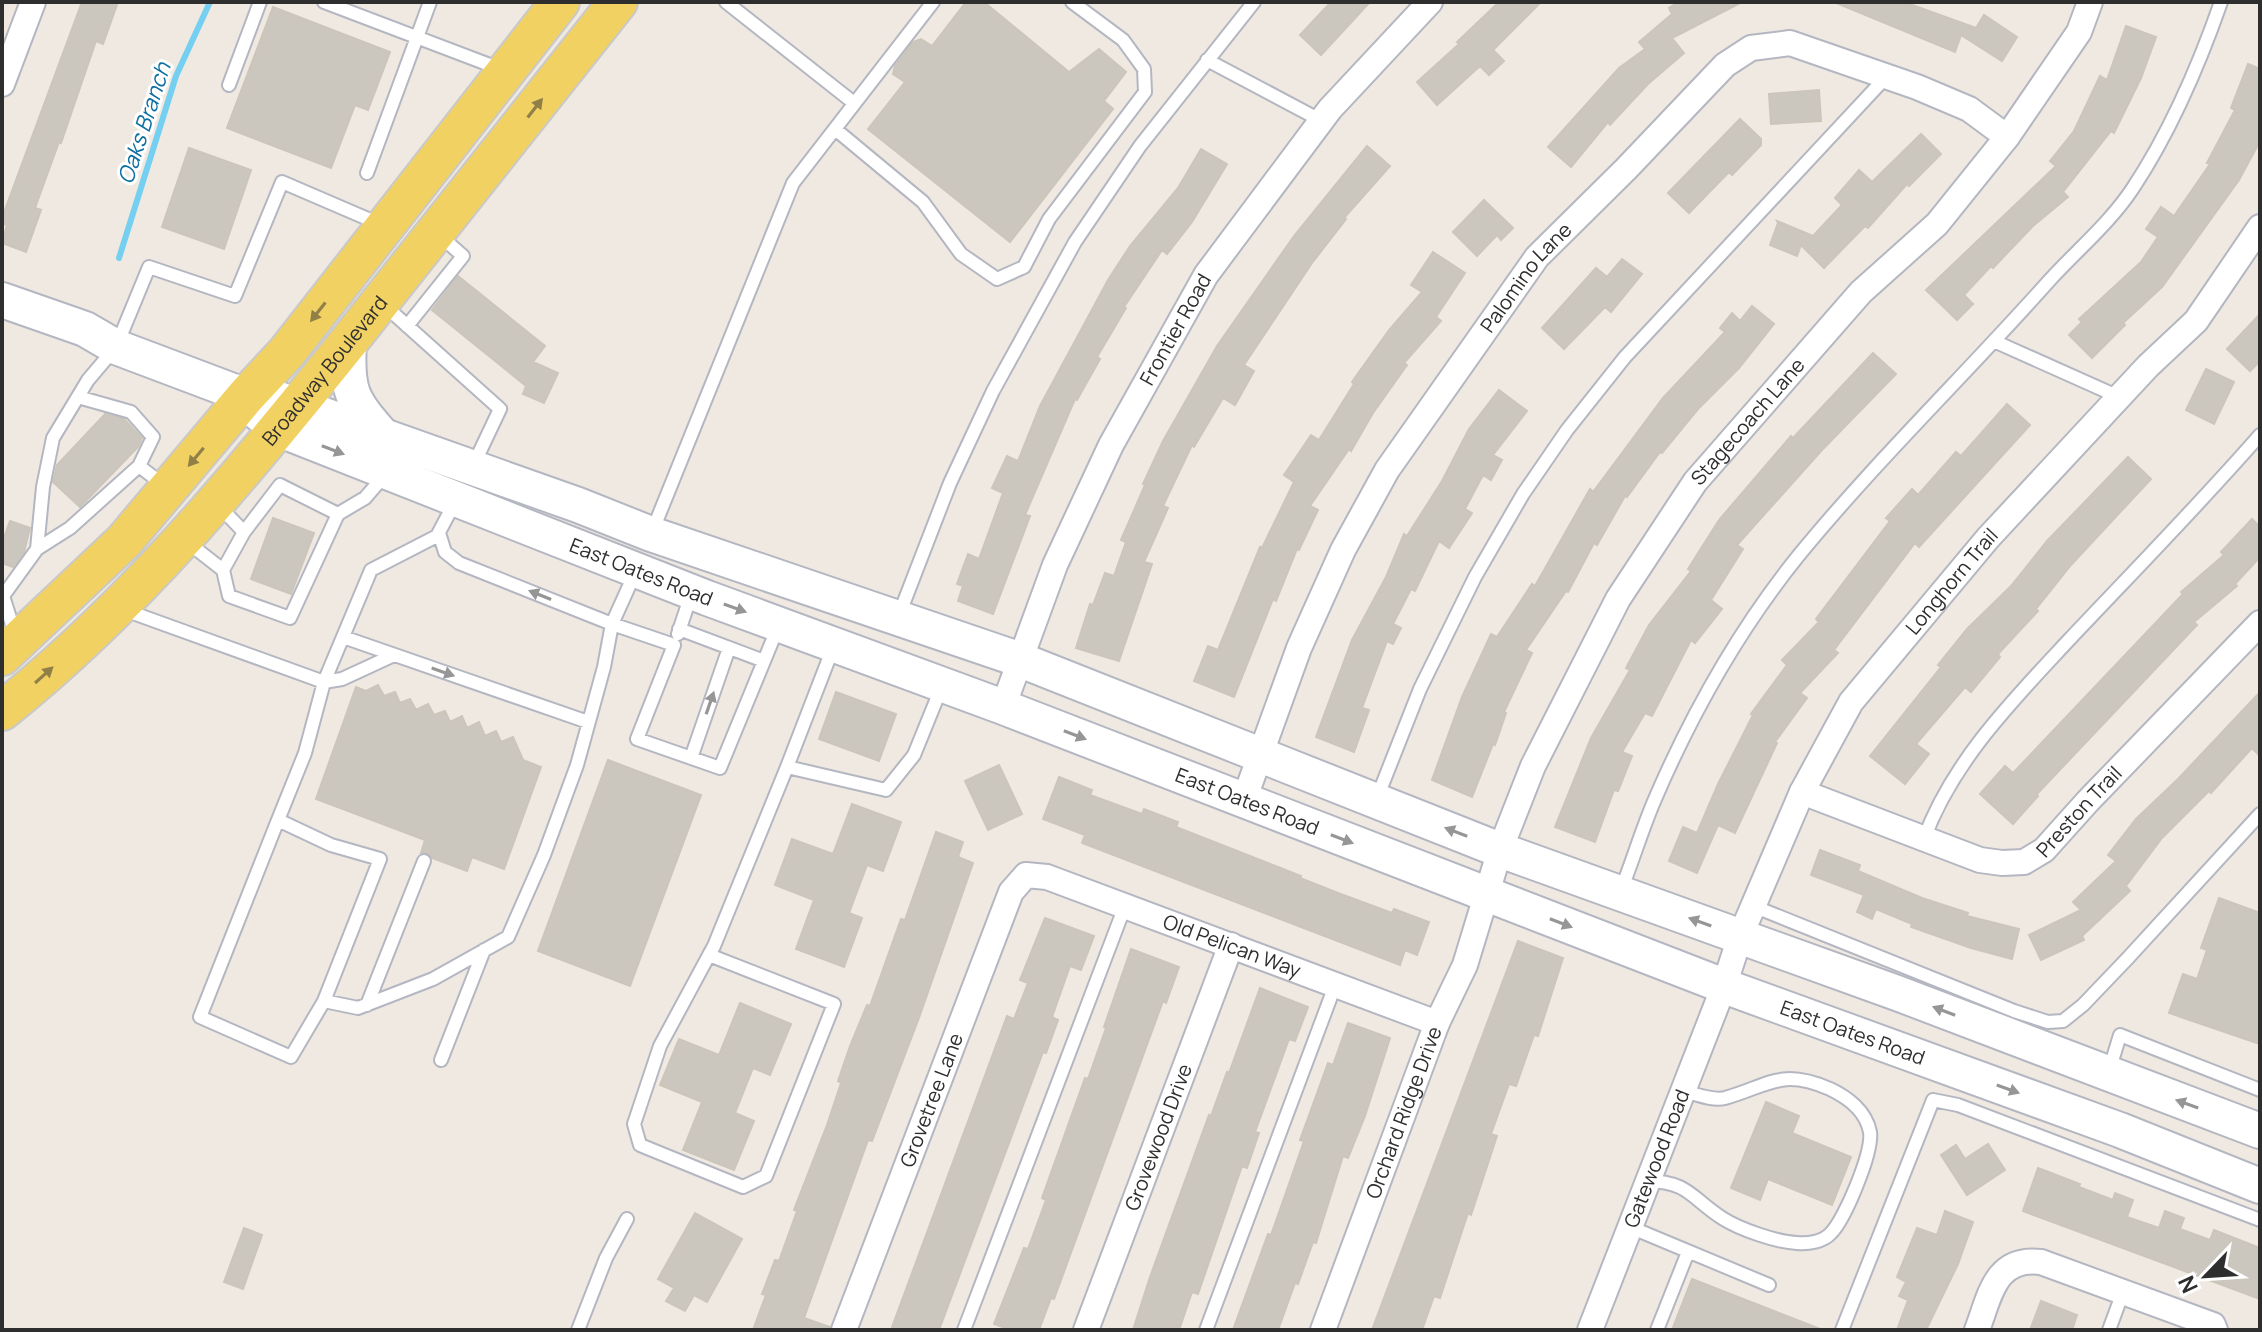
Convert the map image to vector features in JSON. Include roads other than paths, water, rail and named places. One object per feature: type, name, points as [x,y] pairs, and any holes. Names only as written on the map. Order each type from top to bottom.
[{"type":"main road","name":"Broadway Boulevard","points":[[10,650],[124,541],[287,352],[560,2]]},
{"type":"main road","name":"Broadway Boulevard","points":[[2,711],[119,608],[183,540],[349,341],[394,314],[436,232],[618,2]]},
{"type":"main road","name":"East Oates Road","points":[[2,300],[85,329],[116,347],[246,396],[258,413],[384,437],[651,534],[1018,659],[1500,850],[2260,1131]]},
{"type":"main road","points":[[349,341],[350,390],[359,409],[384,437]]},
{"type":"main road","name":"East Oates Road","points":[[288,417],[387,472],[692,592],[1003,707],[1724,986],[2063,1109],[2254,1184]]},
{"type":"main road","points":[[636,570],[651,534]]},
{"type":"main road","points":[[2254,1184],[2260,1147]]},
{"type":"street","name":"Frontier Road","points":[[1003,707],[1018,659],[1055,565],[1111,445],[1206,275],[1322,121],[1430,2]]},
{"type":"street","name":"Stagecoach Lane","points":[[1488,895],[1500,850],[1533,766],[1618,599],[1695,482],[1861,292],[1937,224],[2007,137],[2079,32],[2090,2]]},
{"type":"street","points":[[2,84],[31,3]]},
{"type":"street","name":"Palomino Lane","points":[[1244,800],[1312,620],[1343,550],[1387,470],[1537,257],[1725,65],[1751,48],[1790,43],[1887,76],[1969,109],[2007,137]]},
{"type":"street","name":"Longhorn Trail","points":[[1724,986],[1740,937],[1802,792],[1851,702],[1988,538],[2119,397],[2196,321],[2260,227]]},
{"type":"street","name":"Preston Trail","points":[[1802,792],[1980,860],[2024,862],[2044,850],[2260,623]]},
{"type":"street","name":"Old Pelican Way","points":[[1026,875],[1047,877],[1437,1023]]},
{"type":"street","name":"Grovetree Lane","points":[[844,1330],[1011,892],[1026,875]]},
{"type":"street","name":"Orchard Ridge Drive","points":[[1323,1330],[1437,1023],[1465,965],[1488,895]]},
{"type":"street","name":"Grovewood Drive","points":[[1086,1330],[1231,945]]},
{"type":"street","name":"Gatewood Road","points":[[1590,1330],[1724,986]]},
{"type":"street","points":[[1977,1330],[1995,1282],[2004,1270],[2017,1262],[2041,1262],[2213,1325],[2215,1330]]},
{"type":"lane","points":[[229,85],[260,2]]},
{"type":"lane","points":[[324,2],[506,71]]},
{"type":"lane","points":[[367,173],[430,2]]},
{"type":"lane","points":[[726,2],[854,103]]},
{"type":"lane","points":[[651,534],[793,183],[933,2]]},
{"type":"lane","points":[[835,129],[923,202],[961,254],[997,279],[1024,267],[1049,219],[1145,92],[1144,69],[1123,40],[1072,2]]},
{"type":"lane","points":[[898,618],[956,470],[993,391],[1075,242],[1140,146],[1254,2]]},
{"type":"lane","points":[[1620,893],[1668,771],[1722,665],[1757,611],[1798,556],[1854,491],[1996,342],[2106,222],[2133,188],[2180,101],[2207,43],[2221,2]]},
{"type":"lane","points":[[1207,60],[1322,121]]},
{"type":"lane","points":[[1376,801],[1420,689],[1456,614],[1523,494],[1567,430],[1625,357],[1887,76]]},
{"type":"lane","points":[[37,549],[43,487],[53,438],[78,397],[116,347],[149,267],[235,296],[282,182],[385,227]]},
{"type":"lane","points":[[394,314],[500,409],[472,469]]},
{"type":"lane","points":[[1996,342],[2119,397]]},
{"type":"lane","points":[[10,650],[3,596],[37,549],[70,528],[139,466],[153,437],[131,412],[78,397]]},
{"type":"lane","points":[[1924,839],[1934,813],[1963,766],[2022,689],[2254,452],[2260,435]]},
{"type":"lane","points":[[139,466],[169,489]]},
{"type":"lane","points":[[183,540],[223,570],[229,596],[290,618],[338,514],[365,498],[387,472]]},
{"type":"lane","points":[[223,570],[244,532],[280,485],[338,514]]},
{"type":"lane","points":[[278,820],[331,845],[380,859],[324,1001],[291,1057],[200,1017],[278,820],[305,753],[324,682],[371,570],[439,533],[457,499]]},
{"type":"lane","points":[[216,502],[244,532]]},
{"type":"lane","points":[[439,533],[445,552],[459,563],[612,624],[674,645]]},
{"type":"lane","points":[[324,1001],[358,1008],[367,1005],[433,979],[508,937],[544,855],[577,765],[604,667],[612,624],[636,570]]},
{"type":"lane","points":[[692,592],[637,739],[720,768],[779,624]]},
{"type":"lane","points":[[119,608],[324,682],[342,679],[394,655]]},
{"type":"lane","points":[[679,629],[764,661]]},
{"type":"lane","points":[[343,637],[588,722]]},
{"type":"lane","points":[[709,955],[834,1004],[766,1176],[743,1187],[640,1145],[634,1124],[660,1046],[709,955],[835,645]]},
{"type":"lane","points":[[691,758],[729,648]]},
{"type":"lane","points":[[787,767],[886,790],[914,755],[943,685]]},
{"type":"lane","points":[[1753,906],[2014,1011],[2048,1022],[2063,1021],[2083,1005],[2127,959],[2260,814]]},
{"type":"lane","points":[[367,1005],[424,861]]},
{"type":"lane","points":[[964,1330],[1125,906]]},
{"type":"lane","points":[[441,1060],[484,950]]},
{"type":"lane","points":[[1206,1330],[1336,983]]},
{"type":"lane","points":[[2109,1074],[2120,1035],[2260,1090]]},
{"type":"lane","points":[[1648,1181],[1680,1185],[1722,1218],[1751,1232],[1794,1243],[1814,1242],[1830,1235],[1848,1204],[1870,1135],[1855,1105],[1834,1091],[1794,1077],[1775,1079],[1724,1099],[1683,1091]]},
{"type":"lane","points":[[1842,1330],[1933,1100],[1958,1105],[2260,1220]]},
{"type":"lane","points":[[578,1330],[606,1258],[627,1219]]},
{"type":"lane","points":[[1630,1227],[1769,1285]]},
{"type":"lane","points":[[1657,1330],[1688,1252]]},
{"type":"lane","points":[[2109,1330],[2123,1292]]},
{"type":"waterway","name":"Oaks Branch","points":[[119,258],[176,76],[210,2]]}]
